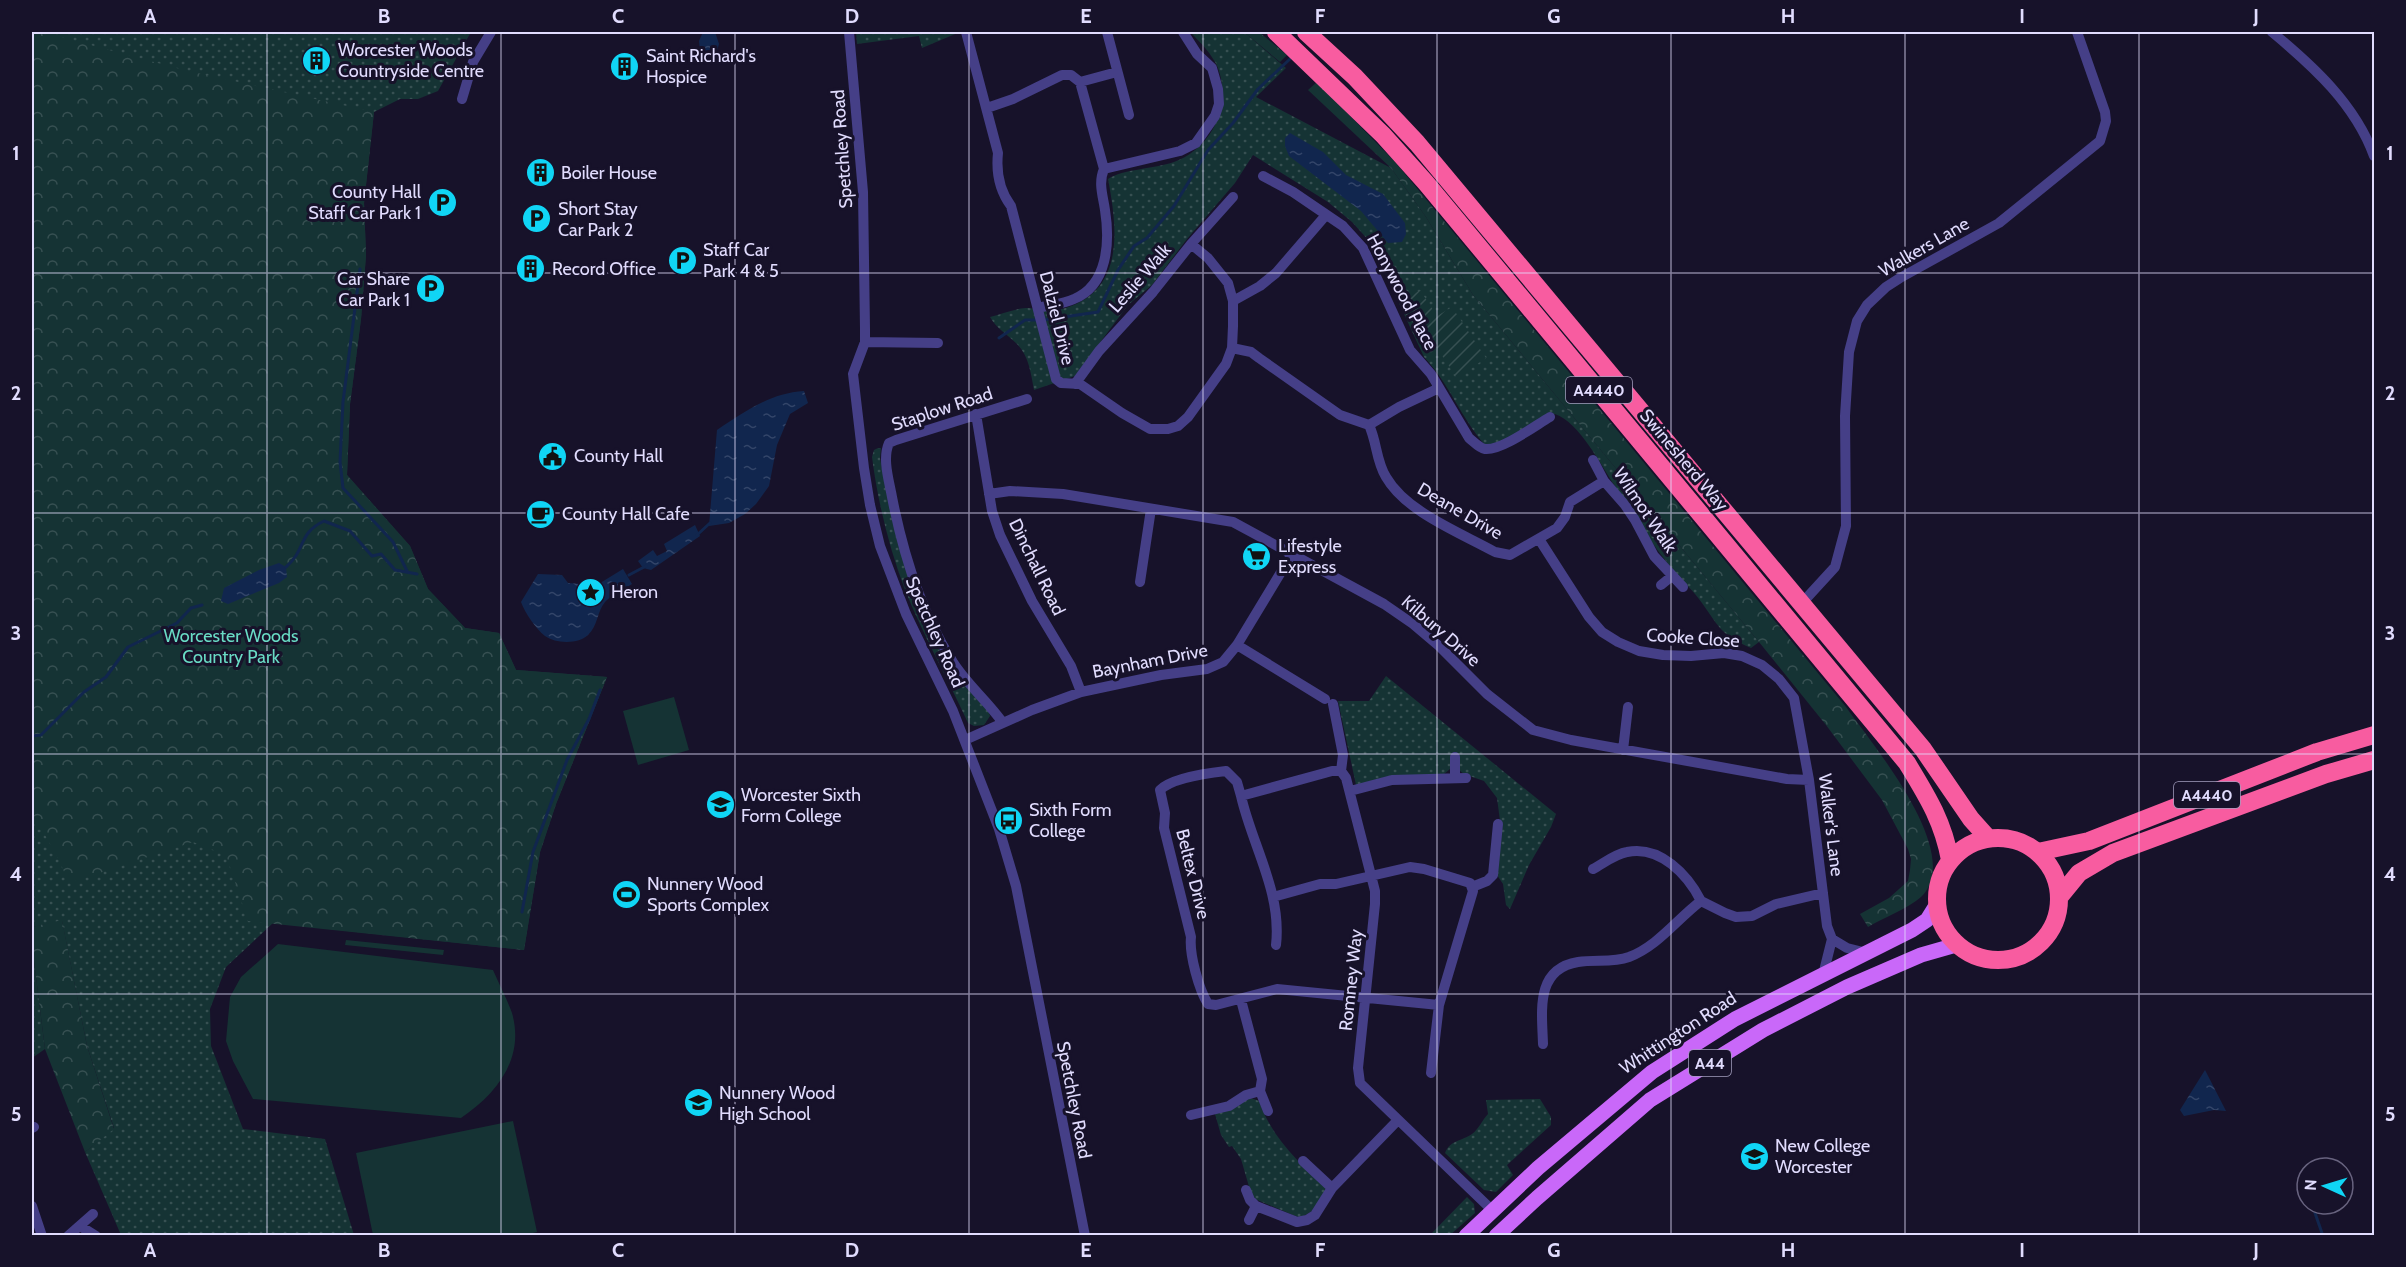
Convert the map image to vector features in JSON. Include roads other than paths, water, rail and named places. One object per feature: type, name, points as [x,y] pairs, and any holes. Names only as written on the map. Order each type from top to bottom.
[{"type":"highway","name":"Swinesherd Way","points":[[1276,32],[1383,135],[1426,183],[1907,763],[1937,813],[1946,838],[1950,860]]},
{"type":"highway","name":"Swinesherd Way","points":[[1306,32],[1355,77],[1417,144],[1923,749],[1971,819],[1988,838]]},
{"type":"highway","name":"A4440","points":[[2038,852],[2063,849],[2089,841],[2317,752],[2374,735]]},
{"type":"highway","name":"A4440","points":[[2061,895],[2079,873],[2113,854],[2326,774],[2374,760]]},
{"type":"highway","points":[[2002,837],[2021,842],[2038,852],[2056,878],[2061,895],[2052,930],[2038,946],[2019,958],[1998,961],[1982,959],[1956,945],[1944,927],[1937,904],[1939,882],[1950,860],[1967,846],[1988,838],[2002,837]]},
{"type":"main road","name":"Whittington Road","points":[[1466,1236],[1492,1210],[1619,1098],[1652,1072],[1735,1019],[1912,930],[1928,920],[1937,904]]},
{"type":"main road","name":"A44","points":[[1496,1236],[1650,1100],[1763,1030],[1847,987],[1921,955],[1956,945]]},
{"type":"street","points":[[462,99],[473,62],[491,32]]},
{"type":"street","name":"Spetchley Road","points":[[849,32],[863,192],[865,342],[853,374],[864,468],[880,546],[906,614],[965,740],[999,829],[1016,886],[1085,1236]]},
{"type":"street","name":"Dalziel Drive","points":[[966,32],[998,153],[997,168],[1003,195],[1011,206],[1041,326],[1056,379],[1060,383],[1080,384],[1150,429],[1168,429],[1178,426],[1188,417],[1226,364],[1232,348],[1233,301],[1228,283],[1219,270],[1191,244]]},
{"type":"street","points":[[1107,32],[1129,115]]},
{"type":"street","points":[[1104,169],[1180,151],[1196,143],[1210,124],[1219,104],[1218,89],[1212,68],[1197,54],[1182,32]]},
{"type":"street","name":"Walkers Lane","points":[[1802,603],[1835,567],[1846,526],[1845,416],[1849,352],[1857,321],[1867,304],[1886,287],[1999,223],[2100,141],[2106,121],[2105,112],[2077,32]]},
{"type":"street","points":[[2272,32],[2301,56],[2336,92],[2368,139],[2374,156]]},
{"type":"street","points":[[1080,82],[1117,72]]},
{"type":"street","points":[[987,108],[1013,99],[1062,75],[1071,75],[1080,82],[1104,169],[1100,185],[1106,211],[1107,242],[1098,278],[1088,291],[1073,299],[1038,310]]},
{"type":"street","name":"Honywood Place","points":[[1263,176],[1293,192],[1342,226],[1363,248],[1410,351],[1431,374],[1469,438],[1484,449],[1505,443],[1550,417]]},
{"type":"street","name":"Leslie Walk","points":[[1076,384],[1099,351],[1153,292],[1191,244],[1233,197]]},
{"type":"street","points":[[1233,301],[1260,286],[1276,273],[1326,215]]},
{"type":"street","points":[[865,342],[938,343]]},
{"type":"street","points":[[1232,348],[1251,352],[1340,415],[1369,425],[1399,407],[1439,388]]},
{"type":"street","name":"Staplow Road","points":[[1003,723],[951,659],[920,595],[904,553],[886,455],[889,443],[1027,399]]},
{"type":"street","name":"Dinchall Road","points":[[975,414],[989,494],[1000,535],[1046,626],[1062,649],[1081,692]]},
{"type":"street","name":"Deane Drive","points":[[1369,425],[1376,455],[1386,478],[1411,505],[1501,554],[1510,555],[1562,524],[1570,502],[1604,482]]},
{"type":"street","name":"Wilmot Walk","points":[[1593,460],[1604,482],[1625,505],[1654,556],[1683,587]]},
{"type":"street","name":"Kilbury Drive","points":[[989,494],[1010,491],[1063,494],[1233,522],[1384,604],[1413,624],[1439,646],[1487,694],[1533,730],[1623,750],[1787,779],[1809,780]]},
{"type":"street","points":[[1140,582],[1151,508]]},
{"type":"street","name":"Cooke Close","points":[[1539,539],[1589,617],[1602,632],[1639,651],[1663,655],[1691,656],[1724,653],[1742,656],[1762,665],[1779,679],[1794,698],[1798,714]]},
{"type":"street","name":"Baynham Drive","points":[[965,740],[1081,692],[1215,666],[1222,662],[1237,645],[1292,554]]},
{"type":"street","name":"Wilmot Walk","points":[[1661,585],[1672,576]]},
{"type":"street","name":"Romney Way","points":[[1237,645],[1329,701],[1343,755],[1341,771],[1350,791],[1372,875],[1375,904],[1358,1068],[1360,1083],[1492,1210]]},
{"type":"street","points":[[1623,750],[1628,707]]},
{"type":"street","name":"Walker's Lane","points":[[1798,714],[1809,780],[1827,926],[1832,939],[1823,975]]},
{"type":"street","points":[[1350,791],[1392,780],[1460,778],[1455,757]]},
{"type":"street","name":"Beltex Drive","points":[[1241,796],[1237,782],[1226,771],[1166,784],[1160,790],[1165,813],[1164,828],[1191,937],[1190,946],[1203,996],[1209,1004],[1216,1005],[1240,1000],[1277,989],[1439,1005]]},
{"type":"street","points":[[1276,945],[1278,928],[1273,897],[1254,833],[1247,823],[1241,796],[1332,771],[1341,771]]},
{"type":"street","points":[[1472,887],[1487,881],[1493,875],[1498,824]]},
{"type":"street","points":[[1593,869],[1618,854],[1630,851],[1646,852],[1678,869],[1692,883],[1701,901],[1736,916],[1752,916],[1776,904],[1823,893]]},
{"type":"street","points":[[1273,897],[1320,884],[1336,884],[1410,867],[1418,867],[1464,880],[1472,887],[1473,891],[1439,1005],[1431,1072]]},
{"type":"street","points":[[1543,1044],[1542,996],[1546,983],[1558,971],[1579,962],[1629,957],[1671,929],[1701,901]]},
{"type":"street","points":[[1832,939],[1847,948],[1867,953]]},
{"type":"street","points":[[1240,1000],[1262,1079],[1260,1091],[1268,1111]]},
{"type":"street","points":[[1191,1114],[1229,1106],[1246,1095],[1260,1091]]},
{"type":"street","points":[[1246,1190],[1250,1200],[1256,1206],[1290,1220],[1302,1222],[1315,1215],[1332,1188],[1398,1120]]},
{"type":"street","points":[[1303,1161],[1332,1188]]},
{"type":"street","points":[[32,1206],[42,1236]]},
{"type":"street","points":[[1249,1220],[1256,1206]]},
{"type":"street","points":[[68,1236],[93,1214]]},
{"type":"street","points":[[80,1226],[96,1236]]},
{"type":"water","points":[[703,32],[715,32],[719,44],[715,57],[706,56],[700,51],[699,41]]},
{"type":"water","points":[[1290,133],[1323,152],[1346,175],[1383,194],[1405,223],[1406,234],[1402,242],[1388,243],[1361,211],[1289,156],[1285,138]]},
{"type":"water","points":[[804,391],[808,403],[790,414],[777,445],[769,486],[756,504],[745,514],[729,523],[709,526],[717,430],[747,410],[769,399]]},
{"type":"water","points":[[695,525],[700,536],[651,570],[643,568],[638,561],[653,550],[657,556],[667,551],[664,544]]},
{"type":"water","points":[[279,563],[286,567],[287,577],[279,583],[228,604],[221,601],[224,588],[259,570]]},
{"type":"water","points":[[623,569],[632,584],[605,602],[591,631],[579,640],[561,642],[545,636],[531,620],[521,602],[538,574],[562,575],[568,583],[597,585]]},
{"type":"water","points":[[2205,1070],[2226,1111],[2214,1110],[2184,1116],[2180,1110]]},
{"type":"waterway","points":[[1043,320],[1098,312],[1118,270],[1134,246],[1147,238],[1174,206],[1208,150],[1233,123],[1258,89],[1290,59]]},
{"type":"waterway","points":[[360,269],[343,402],[340,462],[343,488],[393,542],[407,571]]},
{"type":"waterway","points":[[999,338],[1025,320],[1037,320]]},
{"type":"waterway","points":[[286,567],[293,560],[310,531],[324,521],[350,531],[372,556],[381,554],[395,570],[417,574]]},
{"type":"waterway","points":[[697,535],[710,523]]},
{"type":"waterway","points":[[629,575],[646,566]]},
{"type":"waterway","points":[[32,736],[41,735],[84,692],[106,677],[128,647],[177,623],[191,608],[202,605]]},
{"type":"waterway","points":[[522,912],[533,852],[567,760],[589,719],[600,690]]},
{"type":"waterway","points":[[2316,1216],[2323,1236]]},
{"type":"place","name":"Worcester Woods Countryside Centre","points":[[317,60]]},
{"type":"place","name":"Saint Richard's Hospice","points":[[625,66]]},
{"type":"place","name":"Boiler House","points":[[540,173]]},
{"type":"place","name":"County Hall Staff Car Park 1","points":[[442,202]]},
{"type":"place","name":"Short Stay Car Park 2","points":[[537,219]]},
{"type":"place","name":"Staff Car Park 4 & 5","points":[[682,260]]},
{"type":"place","name":"Record Office","points":[[531,269]]},
{"type":"place","name":"Car Share Car Park 1","points":[[431,289]]},
{"type":"place","name":"County Hall","points":[[553,456]]},
{"type":"place","name":"County Hall Cafe","points":[[541,514]]},
{"type":"place","name":"Lifestyle Express","points":[[1257,556]]},
{"type":"place","name":"Heron","points":[[590,592]]},
{"type":"place","name":"Worcester Sixth Form College","points":[[720,805]]},
{"type":"place","name":"Sixth Form College","points":[[1008,820]]},
{"type":"place","name":"Nunnery Wood Sports Complex","points":[[626,894]]},
{"type":"place","name":"Nunnery Wood High School","points":[[698,1103]]},
{"type":"place","name":"New College Worcester","points":[[1754,1156]]},
{"type":"park label","name":"Worcester Woods Country Park","points":[[231,646]]}]
